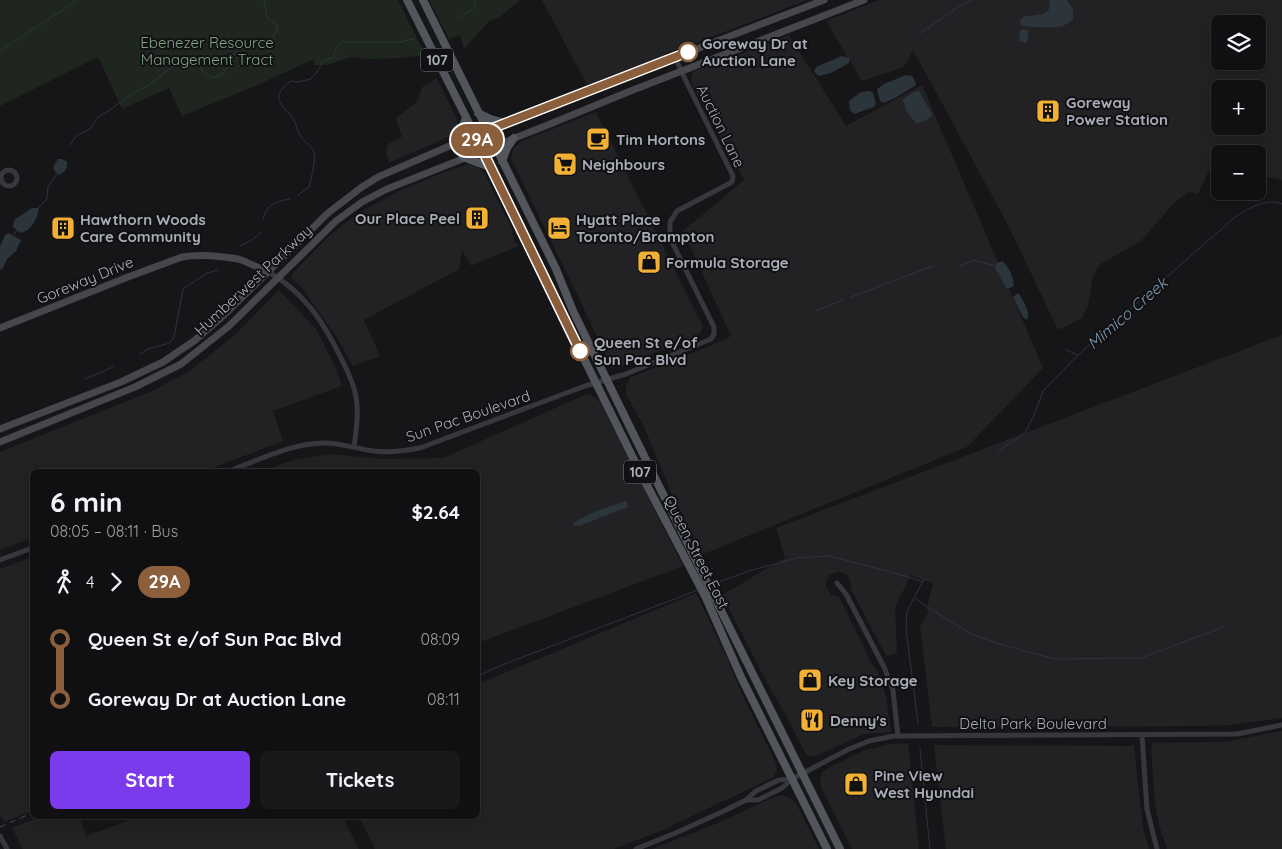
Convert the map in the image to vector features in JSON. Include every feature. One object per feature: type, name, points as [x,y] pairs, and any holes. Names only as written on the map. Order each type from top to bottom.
[{"type":"main road","name":"Queen Street East","points":[[407,0],[640,472],[706,598],[742,677],[827,849]]},
{"type":"main road","name":"Queen Street East","points":[[422,0],[556,269],[573,311],[651,470],[840,849]]},
{"type":"main road","points":[[475,135],[824,0]]},
{"type":"main road","points":[[494,145],[864,0]]},
{"type":"main road","points":[[478,113],[505,123]]},
{"type":"main road","points":[[456,143],[466,118]]},
{"type":"main road","name":"Humberwest Parkway","points":[[0,429],[121,382],[163,362],[194,341],[224,315],[328,212],[362,187],[475,135]]},
{"type":"main road","points":[[502,161],[507,148],[514,138]]},
{"type":"main road","name":"Humberwest Parkway","points":[[0,442],[135,387],[181,364],[229,326],[336,221],[362,202],[386,189],[494,145]]},
{"type":"main road","points":[[463,158],[490,167]]},
{"type":"main road","name":"Goreway Drive","points":[[0,328],[128,277],[191,255],[238,260],[267,271]]},
{"type":"main road","points":[[827,849],[836,849]]},
{"type":"street","name":"Auction Lane","points":[[596,383],[626,374],[708,340],[713,337],[715,332],[670,238],[670,222],[678,210],[732,182],[733,176],[675,57]]},
{"type":"street","points":[[267,271],[278,277],[299,295],[322,322],[349,373],[356,397],[357,424],[354,447]]},
{"type":"street","name":"Sun Pac Boulevard","points":[[235,469],[296,447],[322,443],[374,451],[400,452],[420,448],[596,383]]},
{"type":"street","points":[[0,560],[30,549]]},
{"type":"street","points":[[837,583],[846,594],[884,667],[893,690],[898,736]]},
{"type":"street","name":"Delta Park Boulevard","points":[[792,779],[849,749],[869,741],[898,736],[1237,734],[1282,725]]},
{"type":"street","points":[[1142,735],[1147,809],[1157,849]]},
{"type":"street","points":[[746,800],[758,800],[782,788],[792,779]]},
{"type":"street","points":[[636,849],[678,832],[746,800],[756,791],[778,780],[792,779]]},
{"type":"street","points":[[0,836],[7,849]]},
{"type":"shaded area","points":[[542,0],[807,0],[587,85]]},
{"type":"shaded area","name":"Goreway Power Station","points":[[879,0],[1282,0],[1282,180],[1266,177],[1266,145],[1211,145],[1211,166],[1198,194],[1189,192],[1175,202],[1141,241],[1102,263],[1093,276],[1088,306],[1082,318],[1058,330],[1008,225],[913,50],[904,67],[862,81],[826,21]]},
{"type":"shaded area","points":[[1049,0],[1067,0],[1073,9],[1073,19],[1059,27],[1021,25],[1020,21],[1023,17],[1042,14],[1049,10]]},
{"type":"shaded area","points":[[1022,29],[1028,32],[1026,43],[1020,41],[1019,33]]},
{"type":"shaded area","points":[[789,35],[846,126],[922,85],[1043,368],[967,447],[701,555],[674,499],[644,427],[626,394],[626,386],[631,377],[731,336],[683,231],[744,180],[692,85],[691,77],[695,71]]},
{"type":"shaded area","points":[[842,56],[850,58],[849,63],[831,73],[819,76],[814,72],[816,67]]},
{"type":"shaded area","points":[[906,75],[912,76],[916,83],[915,86],[884,103],[880,101],[877,89]]},
{"type":"shaded area","points":[[437,78],[457,119],[458,126],[455,134],[389,163],[386,152],[388,144],[402,137],[396,118],[418,101],[422,87]]},
{"type":"shaded area","points":[[870,91],[873,93],[876,103],[874,107],[854,114],[850,110],[849,101],[861,92]]},
{"type":"shaded area","points":[[919,91],[932,114],[925,121],[917,123],[908,113],[903,99]]},
{"type":"shaded area","points":[[596,112],[703,326],[699,335],[620,367],[609,363],[511,158],[513,149],[520,142]]},
{"type":"shaded area","points":[[58,159],[67,162],[64,172],[59,175],[54,168]]},
{"type":"shaded area","points":[[468,164],[478,167],[484,172],[519,246],[471,266],[462,250],[459,269],[364,320],[380,356],[353,366],[336,336],[302,288],[292,278],[293,273],[330,235],[358,213],[401,190]]},
{"type":"shaded area","points":[[32,208],[39,208],[35,220],[31,227],[21,233],[13,227],[14,220]]},
{"type":"shaded area","points":[[8,233],[21,240],[16,251],[7,259],[0,270],[0,246],[5,235]]},
{"type":"shaded area","points":[[1002,261],[1009,269],[1013,279],[1014,286],[1010,288],[1006,288],[995,267],[997,263]]},
{"type":"shaded area","points":[[279,290],[316,329],[335,366],[342,386],[273,411],[283,441],[210,469],[30,469],[30,539],[0,550],[0,452],[150,392],[188,372],[235,335]]},
{"type":"shaded area","points":[[1018,293],[1028,313],[1027,320],[1023,317],[1013,297]]},
{"type":"shaded area","points":[[1282,335],[1282,718],[1231,725],[1203,726],[932,727],[920,626],[929,612],[926,610],[933,584],[911,575],[895,607],[897,653],[886,656],[851,589],[848,576],[837,572],[829,575],[826,587],[831,595],[839,597],[872,664],[879,674],[886,697],[891,732],[864,734],[816,756],[812,757],[806,754],[722,595],[785,558],[776,528]]},
{"type":"shaded area","points":[[587,394],[595,397],[600,402],[683,566],[480,642],[480,469],[268,469],[294,460],[330,454],[381,459],[443,458]]},
{"type":"shaded area","points":[[625,501],[628,507],[579,526],[575,526],[573,523],[592,513]]},
{"type":"shaded area","points":[[30,558],[30,812],[4,822],[0,815],[0,569]]},
{"type":"shaded area","points":[[696,593],[777,768],[774,777],[665,829],[614,849],[375,849],[360,819],[480,819],[480,683]]},
{"type":"shaded area","points":[[1282,731],[1282,849],[1167,849],[1155,805],[1152,743],[1222,742]]},
{"type":"shaded area","points":[[908,743],[919,849],[852,849],[821,787],[822,773],[828,768],[865,750],[891,744]]},
{"type":"shaded area","points":[[934,745],[1134,746],[1143,828],[1149,849],[946,849]]},
{"type":"shaded area","points":[[781,795],[789,797],[796,803],[819,849],[652,849],[718,823]]},
{"type":"shaded area","points":[[34,819],[80,819],[86,836],[133,819],[344,819],[359,849],[23,849],[12,828]]},
{"type":"green space","name":"Ebenezer Resource Management Tract","points":[[0,0],[398,0],[425,55],[368,59],[351,57],[327,65],[314,65],[314,59],[260,84],[182,116],[169,88],[122,109],[98,57],[0,106]]},
{"type":"green space","points":[[429,0],[520,0],[501,16],[488,22],[464,49],[460,35],[449,39]]},
{"type":"waterway","points":[[0,51],[76,0]]},
{"type":"waterway","points":[[70,145],[77,135],[90,129],[98,117],[130,95],[149,85],[177,63],[188,59],[198,62],[203,72],[213,78],[223,74],[237,50],[263,43],[273,38],[278,26],[267,18],[264,0]]},
{"type":"waterway","points":[[460,18],[474,8],[476,0]]},
{"type":"waterway","points":[[919,34],[961,5],[972,0]]},
{"type":"waterway","points":[[297,196],[309,187],[314,165],[314,152],[300,136],[294,120],[281,104],[279,95],[282,90],[292,81],[297,82],[311,79],[323,61],[333,57],[336,49],[342,42],[399,42],[414,39]]},
{"type":"waterway","points":[[38,208],[47,199],[48,187],[57,174]]},
{"type":"waterway","points":[[263,219],[272,204],[290,199]]},
{"type":"waterway","name":"Mimico Creek","points":[[997,452],[1025,433],[1043,391],[1078,355],[1235,217],[1264,203],[1276,202],[1282,204]]},
{"type":"waterway","points":[[13,236],[18,229]]},
{"type":"waterway","points":[[240,246],[261,232]]},
{"type":"waterway","points":[[960,266],[974,260],[995,266]]},
{"type":"waterway","points":[[851,297],[933,266]]},
{"type":"waterway","points":[[140,354],[148,349],[170,343],[174,337],[183,289],[207,273],[218,270]]},
{"type":"waterway","points":[[816,311],[843,300]]},
{"type":"waterway","points":[[1065,349],[1077,355]]},
{"type":"waterway","points":[[85,379],[113,367]]},
{"type":"waterway","points":[[711,585],[752,570],[797,558],[830,556],[923,582]]},
{"type":"waterway","name":"Mimico Creek","points":[[918,723],[906,629],[907,611],[924,579]]},
{"type":"waterway","points":[[480,675],[698,590]]},
{"type":"waterway","points":[[915,598],[971,634],[1055,659],[1141,658],[1224,627]]},
{"type":"waterway","name":"Mimico Creek","points":[[920,749],[930,849]]},
{"type":"railway","points":[[0,827],[30,814]]},
{"type":"bus line","name":"29A","points":[[580,351],[475,135],[688,52]]},
{"type":"place","name":"Goreway Dr at Auction Lane","points":[[688,52]]},
{"type":"place","name":"Goreway Power Station","points":[[1048,111]]},
{"type":"place","name":"Tim Hortons","points":[[598,139]]},
{"type":"place","name":"Neighbours","points":[[565,164]]},
{"type":"place","name":"Our Place Peel","points":[[477,218]]},
{"type":"place","name":"Hawthorn Woods Care Community","points":[[63,228]]},
{"type":"place","name":"Hyatt Place Toronto/Brampton","points":[[559,228]]},
{"type":"place","name":"Formula Storage","points":[[649,262]]},
{"type":"place","name":"Queen St e/of Sun Pac Blvd","points":[[580,351]]},
{"type":"place","name":"Key Storage","points":[[810,680]]},
{"type":"place","name":"Denny's","points":[[812,720]]},
{"type":"place","name":"Pine View West Hyundai","points":[[856,784]]}]
